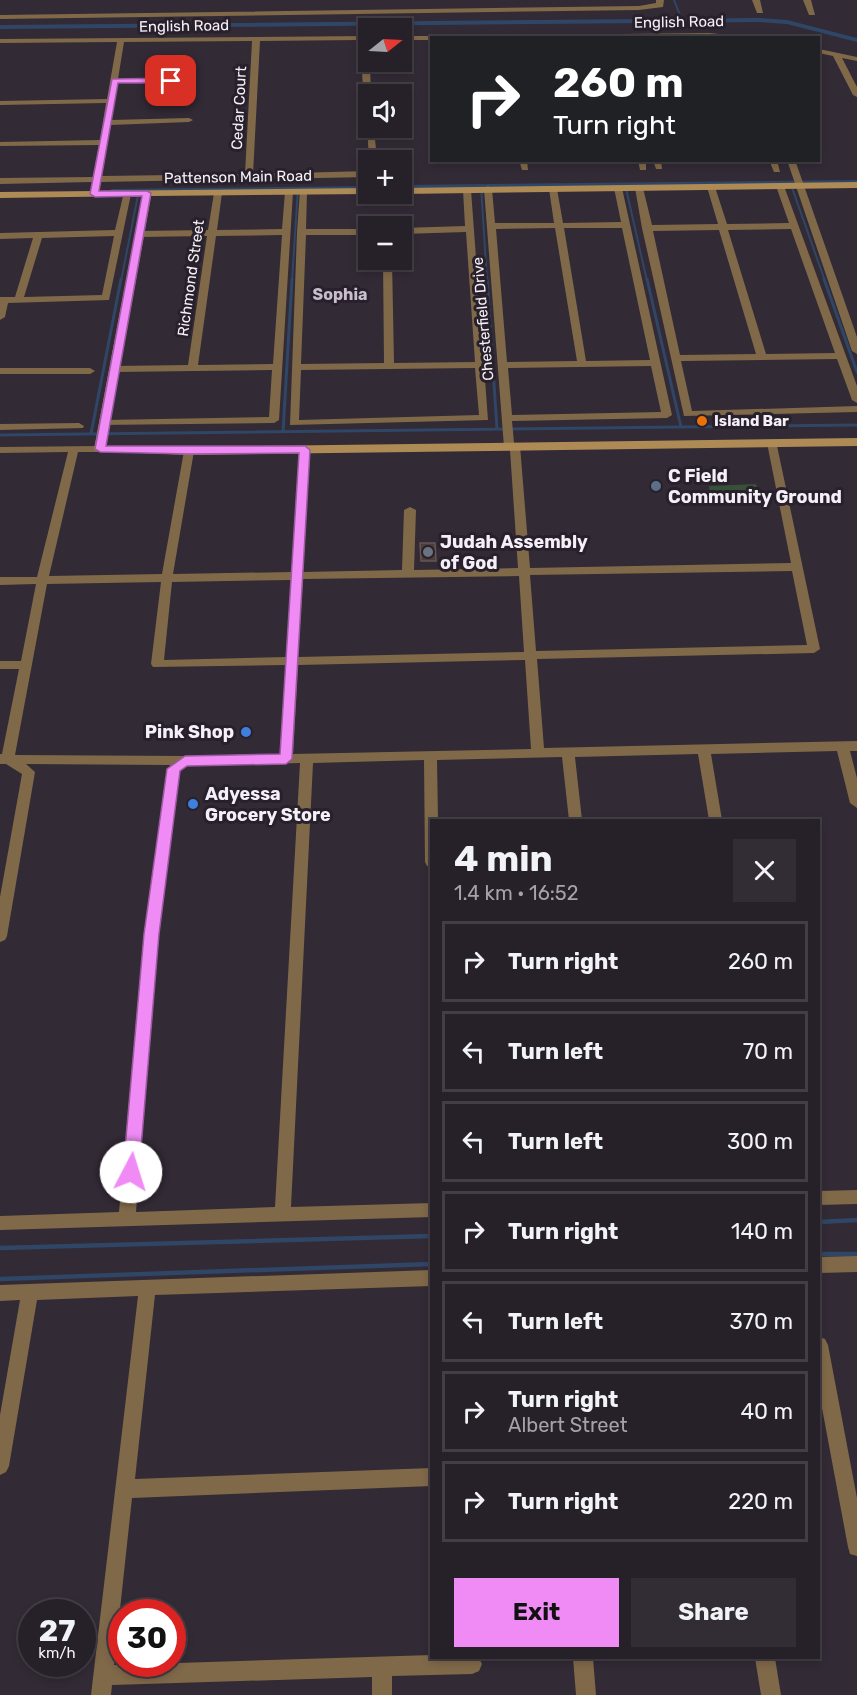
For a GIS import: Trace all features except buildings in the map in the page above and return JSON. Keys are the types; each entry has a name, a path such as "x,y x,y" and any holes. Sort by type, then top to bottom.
{"street":[{"path":"756,0 760,11"},
{"path":"807,0 813,13"},
{"path":"0,17 658,3"},
{"name":"English Road","path":"723,36 738,36"},
{"name":"English Road","path":"0,42 358,38"},
{"path":"412,38 430,38"},
{"name":"Cedar Court","path":"249,177 256,39"},
{"path":"96,189 121,40"},
{"path":"820,51 857,59"},
{"path":"836,54 857,95"},
{"path":"114,81 190,81"},
{"path":"0,103 111,101"},
{"path":"107,123 189,120"},
{"path":"0,144 103,142"},
{"path":"773,162 777,171"},
{"path":"792,162 857,351"},
{"path":"0,181 96,189 249,177 358,174"},
{"path":"412,191 857,185"},
{"path":"783,186 857,400"},
{"path":"711,187 762,357"},
{"path":"507,418 667,415 620,188"},
{"path":"637,188 688,414 857,409"},
{"name":"Pattenson Main Road","path":"0,195 96,189 127,194 358,191"},
{"name":"Chesterfield Drive","path":"297,367 294,423 484,418 478,365 467,189"},
{"name":"Chesterfield Drive","path":"488,189 538,753"},
{"path":"553,189 582,364"},
{"path":"104,424 274,420 289,192"},
{"path":"303,192 297,367 478,365"},
{"path":"100,449 147,193"},
{"name":"Richmond Street","path":"194,367 218,193"},
{"path":"0,317 2,300 106,298 127,194"},
{"path":"491,226 627,225"},
{"path":"646,228 795,226"},
{"path":"412,231 470,230"},
{"path":"302,232 358,231"},
{"path":"140,234 285,232"},
{"path":"0,236 119,233"},
{"path":"20,299 38,235"},
{"path":"387,270 389,365"},
{"path":"675,358 840,356"},
{"path":"502,364 656,363"},
{"path":"115,369 277,367"},
{"path":"0,371 90,371"},
{"path":"0,427 79,426"},
{"path":"0,450 305,450 857,442"},
{"path":"189,451 167,578 157,664 814,649 772,443"},
{"path":"4,759 27,665 42,580 74,449"},
{"path":"286,759 305,450"},
{"path":"408,573 410,510"},
{"path":"0,581 796,567"},
{"path":"0,665 27,665"},
{"path":"842,746 857,803"},
{"path":"4,759 185,761 857,746"},
{"path":"704,749 716,819"},
{"path":"568,752 576,819"},
{"path":"430,756 431,819"},
{"path":"283,1214 307,758"},
{"path":"0,936 29,772 4,759"},
{"path":"127,1219 152,934 174,769 185,761"},
{"path":"820,1198 857,1197"},
{"path":"0,1223 430,1210"},
{"path":"820,1265 857,1264"},
{"path":"0,1293 430,1278"},
{"path":"101,1695 147,1289"},
{"path":"0,1459 30,1292"},
{"path":"820,1350 857,1547"},
{"path":"123,1489 430,1477"},
{"path":"583,1659 586,1695"},
{"path":"765,1659 771,1695"},
{"path":"104,1675 382,1669 472,1664"},
{"path":"382,1669 382,1695"}],"green space":[{"path":"756,484 761,496 710,498 709,486"}],"waterway":[{"path":"674,0 682,20"},
{"path":"0,27 760,20 787,22 857,40"},
{"path":"790,182 825,281"},
{"path":"412,187 857,182"},
{"path":"625,184 647,281"},
{"path":"481,186 487,281"},
{"path":"292,281 298,188"},
{"path":"112,191 358,188"},
{"path":"121,281 139,190"},
{"path":"91,434 121,279"},
{"path":"283,432 292,279"},
{"path":"487,279 497,429"},
{"path":"647,279 681,427"},
{"path":"824,279 857,372"},
{"path":"283,432 857,425"},
{"path":"91,434 283,432"},
{"path":"0,435 91,434"},
{"path":"820,1222 857,1220"},
{"path":"0,1248 430,1236"},
{"path":"820,1254 857,1254"},
{"path":"0,1279 430,1264"}],"place":[{"name":"Island Bar","path":"702,421"},
{"name":"C Field Community Ground","path":"656,486"},
{"name":"Judah Assembly of God","path":"428,552"},
{"name":"Pink Shop","path":"246,732"},
{"name":"Adyessa Grocery Store","path":"193,804"}],"district":[{"name":"Sophia","path":"340,294"}],"route":[{"path":"131,1172 152,934 174,769 185,761 286,759 305,450 100,449 147,193 95,194 114,81 171,81"}]}
